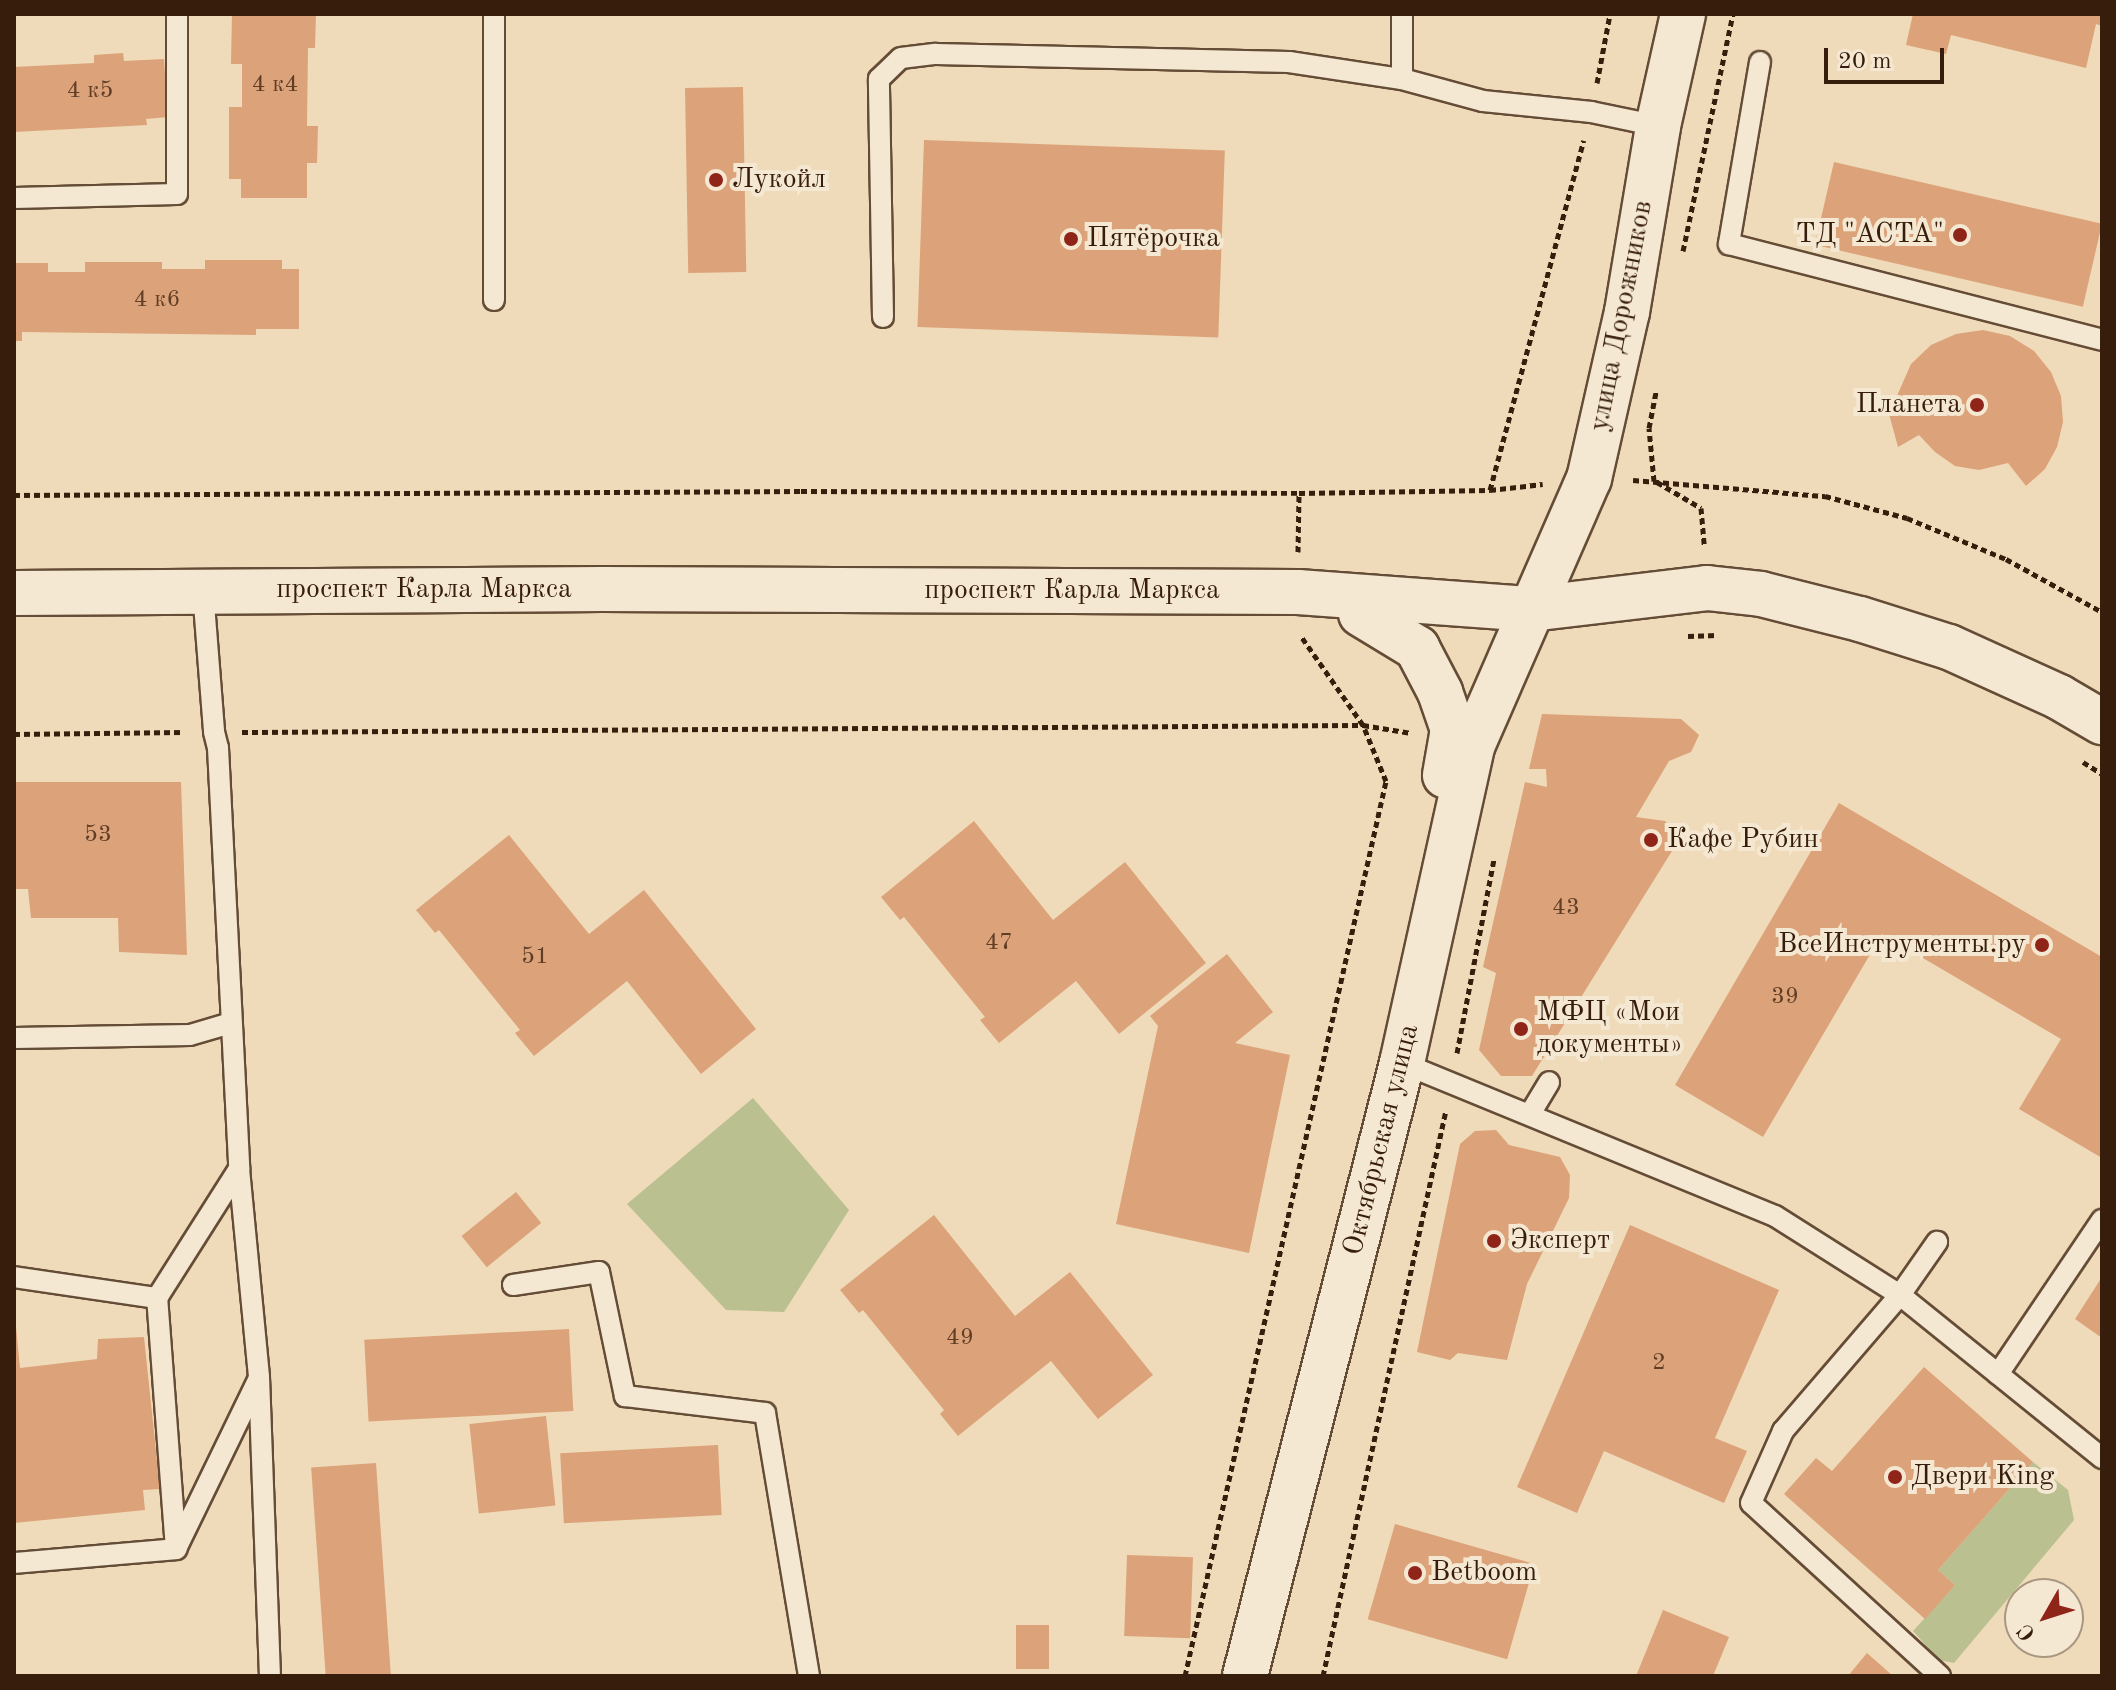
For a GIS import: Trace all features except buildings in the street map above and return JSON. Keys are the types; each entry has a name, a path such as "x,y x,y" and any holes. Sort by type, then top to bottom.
{"main road":[{"name":"улица Дорожников","path":"1527,618 1589,479 1627,312 1658,126 1683,14"},
{"name":"проспект Карла Маркса","path":"14,593 204,599 809,589 1298,592 1527,618 1707,588 1761,594 1860,619 1949,647 2059,697 2102,722"},
{"path":"14,608 204,599 1299,609 1361,614 1527,618 1685,606 1754,608 1838,629 1964,669 2087,746"},
{"path":"1219,1676 1452,740 1453,729 1440,692 1417,648 1361,614"},
{"name":"Октябрьская улица","path":"1245,1676 1402,1063 1473,744 1527,618"}],"lane":[{"path":"14,198 177,194 177,14"},
{"path":"494,14 494,300"},
{"path":"1402,14 1402,79"},
{"path":"883,317 879,79 901,58 936,54 1289,62 1402,79 1483,101 1591,112 1658,126"},
{"path":"1760,62 1729,244 2102,340"},
{"path":"204,599 214,732 218,748 239,1169 259,1377 270,1676"},
{"path":"14,1038 190,1035 231,1023"},
{"path":"1402,1063 1775,1216 1900,1295 2102,1458"},
{"path":"1530,1114 1549,1082"},
{"path":"176,1549 157,1298 239,1169"},
{"path":"1998,1374 2102,1220"},
{"path":"1937,1242 1900,1295 1783,1431 1751,1503 1940,1676"},
{"path":"513,1285 599,1272 625,1396 765,1413 809,1676"},
{"path":"14,1277 157,1298"},
{"path":"176,1549 259,1377"},
{"path":"14,1563 176,1549"}],"path":[{"path":"14,495 1490,490 1591,112 1610,14"},
{"path":"1681,263 1733,14"},
{"path":"1657,383 1649,428 1654,481 1825,496 1907,518 2006,559 2102,612"},
{"path":"1711,635 1723,634"},
{"path":"1185,1676 1386,781 1363,725"},
{"path":"14,734 1363,725 1452,740"},
{"path":"2087,746 2102,774"},
{"path":"1323,1676 1451,1083 1495,855"}],"green space":[{"path":"753,1098 849,1210 784,1312 726,1310 627,1204"},
{"path":"2033,1462 2068,1490 2074,1520 2025,1578 2004,1578 2004,1603 1954,1663 1939,1660 1913,1631 1955,1585 1938,1570"}],"place":[{"name":"Лукойл","path":"716,180"},
{"name":"ТД \"АСТА\"","path":"1960,235"},
{"name":"Пятёрочка","path":"1071,239"},
{"name":"Планета","path":"1977,405"},
{"name":"Кафе Рубин","path":"1651,840"},
{"name":"ВсеИнструменты.ру","path":"2042,945"},
{"name":"МФЦ «Мои документы»","path":"1521,1029"},
{"name":"Эксперт","path":"1494,1241"},
{"name":"Двери King","path":"1895,1477"},
{"name":"Betboom","path":"1415,1573"}]}
